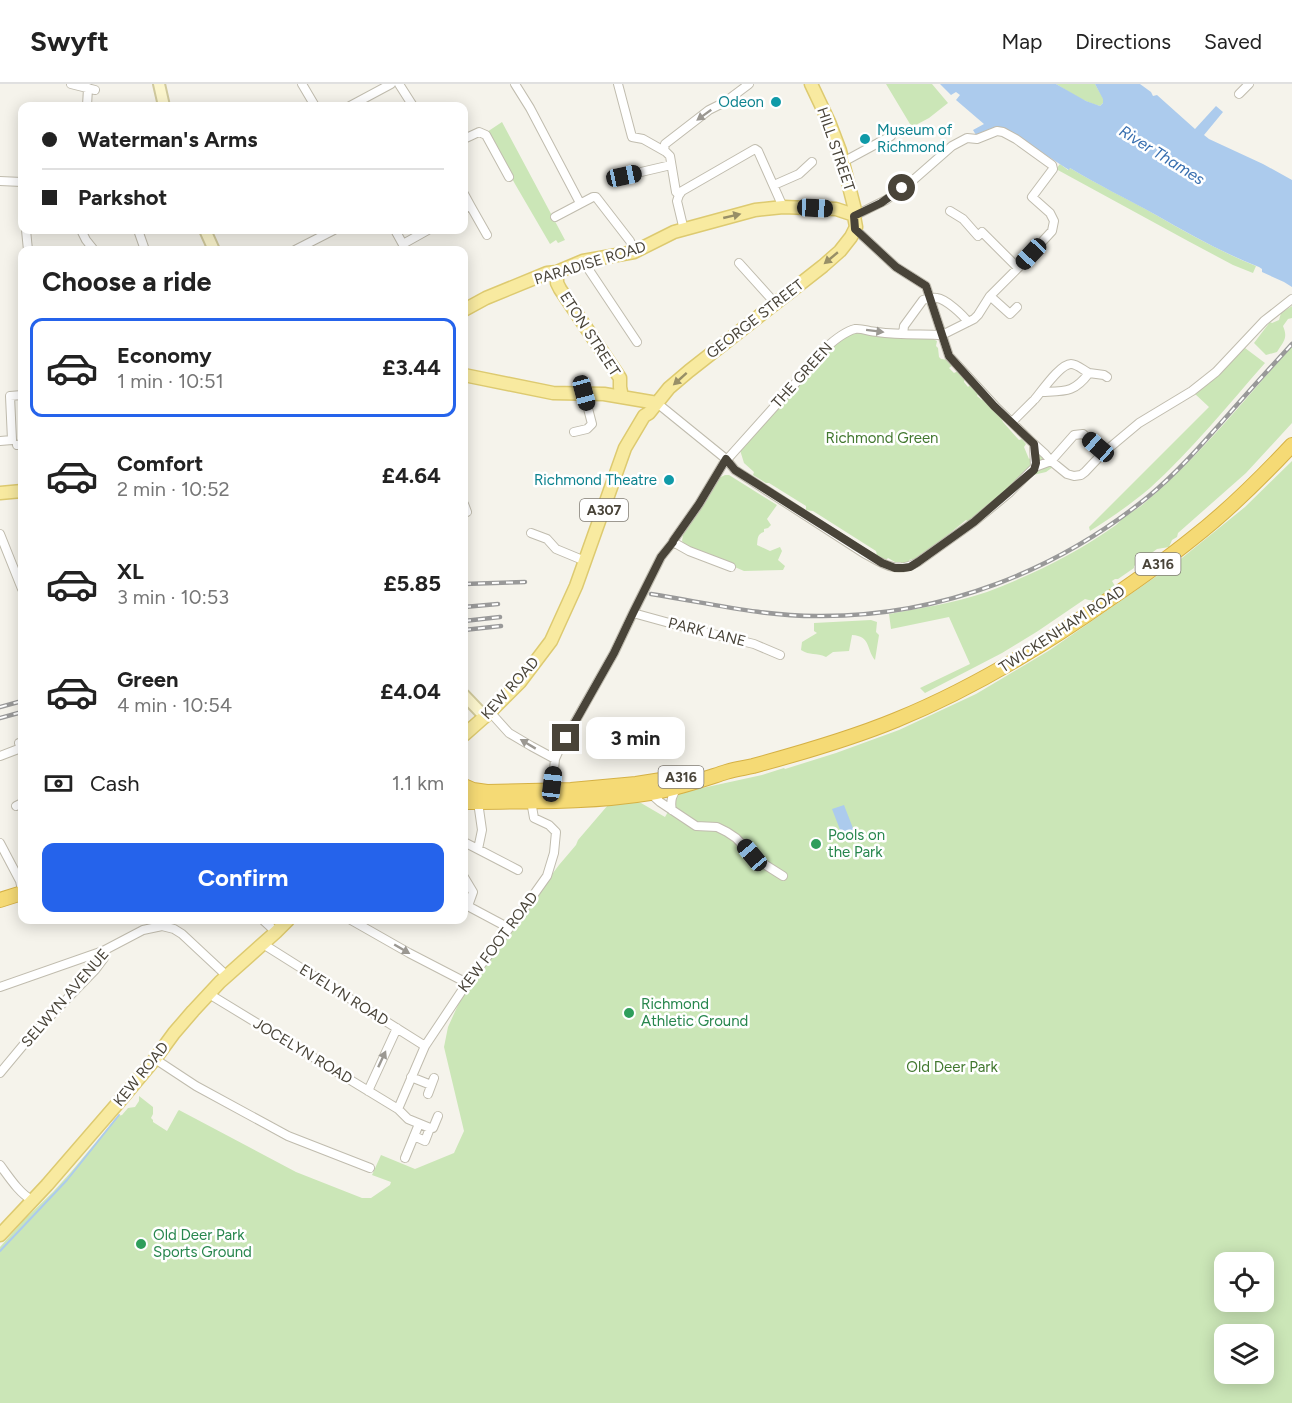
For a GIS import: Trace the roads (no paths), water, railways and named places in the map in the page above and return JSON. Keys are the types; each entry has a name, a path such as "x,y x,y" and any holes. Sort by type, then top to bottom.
{"highway":[{"name":"TWICKENHAM ROAD","path":"468,802 527,807 651,793 680,787 802,752 885,724 921,709 1010,664 1079,621 1194,537 1263,475 1292,445"},
{"name":"TWICKENHAM ROAD","path":"468,788 487,792 604,788 727,772"},
{"path":"0,900 18,893"}],"main road":[{"path":"159,84 163,102"},
{"name":"HILL STREET","path":"811,84 829,122 843,162 855,207 854,216"},
{"path":"836,209 848,202 850,192"},
{"name":"PARADISE ROAD","path":"468,308 547,273 557,272 583,261 634,252 682,229 755,210 783,207 836,209 854,216"},
{"path":"854,216 855,229"},
{"name":"GEORGE STREET","path":"644,417 649,414 669,388 689,371 840,251 849,241 855,229"},
{"name":"ETON STREET","path":"557,272 556,283 620,378 622,397"},
{"path":"468,376 553,393 604,394 657,403"},
{"path":"640,400 644,417"},
{"name":"A307","path":"585,561 626,448 644,417"},
{"path":"0,493 18,491"},
{"name":"KEW ROAD","path":"468,732 520,682 551,641 585,561"},
{"path":"468,698 488,714"},
{"name":"KEW ROAD","path":"0,1235 95,1130 209,994 284,924"}],"street":[{"path":"71,84 92,89 88,102"},
{"path":"302,84 313,102"},
{"path":"357,102 391,84"},
{"path":"399,84 410,102"},
{"path":"515,84 580,203"},
{"path":"618,84 632,137 643,139 664,150 670,156 676,192 679,195"},
{"path":"664,150 665,144 749,84"},
{"path":"1239,94 1249,84"},
{"path":"854,216 886,200 952,146 970,137 977,139 997,131 1003,132 1016,138 1052,165 1053,169 1032,197 1050,213 1054,221 1052,231 990,296 974,319 942,335"},
{"path":"468,137 479,132 486,135 508,177"},
{"path":"843,162 891,136"},
{"path":"682,229 677,201 682,191 755,149 758,151 783,207"},
{"path":"774,185 799,174 812,162"},
{"path":"624,176 671,165"},
{"path":"0,181 18,182"},
{"path":"555,217 580,203 597,197 630,241 634,252"},
{"path":"468,208 487,236"},
{"path":"950,211 963,219 978,236 982,232 1018,268"},
{"path":"855,229 896,267 926,286 949,356 994,406 1051,461 1067,474 1074,476 1081,475 1139,423 1192,391 1216,372 1264,321 1292,299"},
{"path":"303,246 326,234"},
{"path":"406,246 423,234"},
{"path":"583,261 637,342"},
{"path":"739,263 775,303"},
{"path":"990,296 1010,314 1017,307"},
{"path":"903,334 904,326 922,300 937,297 964,316 968,322"},
{"name":"THE GREEN","path":"555,759 614,653 661,557 699,504 726,459 800,378 804,370 834,340 856,328 876,332 942,335"},
{"path":"1012,422 1068,364 1075,365 1089,373 1107,376"},
{"path":"1042,392 1066,391 1083,380 1089,373"},
{"path":"574,432 587,429 591,424 584,393"},
{"path":"0,441 12,440 9,396 18,395"},
{"path":"657,403 726,459 735,470 862,552 888,566 903,568 918,562 974,522 1035,469 1051,461 1074,435 1083,434 1098,447"},
{"path":"1034,444 1035,469"},
{"path":"531,533 547,539 556,549 585,561"},
{"path":"0,534 18,579"},
{"path":"673,542 689,551 731,567"},
{"name":"PARK LANE","path":"633,613 754,644 780,655"},
{"path":"488,714 509,733 555,759 552,791"},
{"path":"0,756 18,749"},
{"path":"636,784 646,788 660,802 696,826 717,827 727,832 756,859 783,876"},
{"path":"672,810 672,796 680,787"},
{"path":"478,802 482,830 478,849"},
{"path":"527,807 534,818"},
{"path":"527,807 534,818"},
{"name":"KEW FOOT ROAD","path":"398,1109 425,1046 467,983 547,876 554,853 556,832 549,825 534,818"},
{"path":"0,843 18,877"},
{"path":"468,844 518,870"},
{"path":"468,884 473,892 468,901"},
{"path":"468,906 508,928"},
{"path":"267,924 276,932"},
{"path":"358,924 467,983"},
{"name":"SELWYN AVENUE","path":"0,1073 30,1037 95,970 104,958 103,951 143,930 153,927 174,929 227,976"},
{"name":"EVELYN ROAD","path":"264,944 425,1046"},
{"path":"0,987 103,951"},
{"name":"JOCELYN ROAD","path":"209,994 398,1109 408,1119 430,1128"},
{"path":"368,1091 397,1028"},
{"path":"155,1059 196,1086 288,1136 370,1168"},
{"path":"411,1077 433,1081 428,1094"},
{"path":"414,1136 425,1140 438,1116"},
{"path":"405,1158 419,1124"},
{"path":"0,1165 27,1198 32,1200"}],"water":[{"name":"River Thames","path":"940,84 1056,84 1100,106 1103,99 1095,84 1140,84 1153,96 1157,95 1195,129 1216,106 1223,112 1204,135 1292,180 1292,287 1262,272 1259,267 1206,243 1070,168 1069,170 1010,132 997,127 976,135 973,130 984,124 956,100 960,95 956,92 951,95"},
{"path":"844,805 856,836 844,840 832,809"}],"waterway":[{"path":"0,1251 67,1180 119,1115"}],"railway":[{"path":"651,594 758,612 822,616 867,614 911,608 954,598 996,584 1037,567 1076,546 1113,523 1149,496 1190,457 1292,344"},
{"path":"468,584 525,582"},
{"path":"468,607 498,604"},
{"path":"468,621 500,617"},
{"path":"468,630 501,626"},
{"path":"0,707 18,702"},
{"path":"0,718 18,713"}],"place":[{"name":"Odeon","path":"776,102"},
{"name":"Museum of Richmond","path":"865,139"},
{"name":"Richmond Theatre","path":"669,480"},
{"name":"Pools on the Park","path":"816,844"},
{"name":"Richmond Athletic Ground","path":"629,1013"},
{"name":"Old Deer Park Sports Ground","path":"141,1244"}],"park label":[{"name":"Richmond Green","path":"882,438"},
{"name":"Old Deer Park","path":"952,1067"}]}
